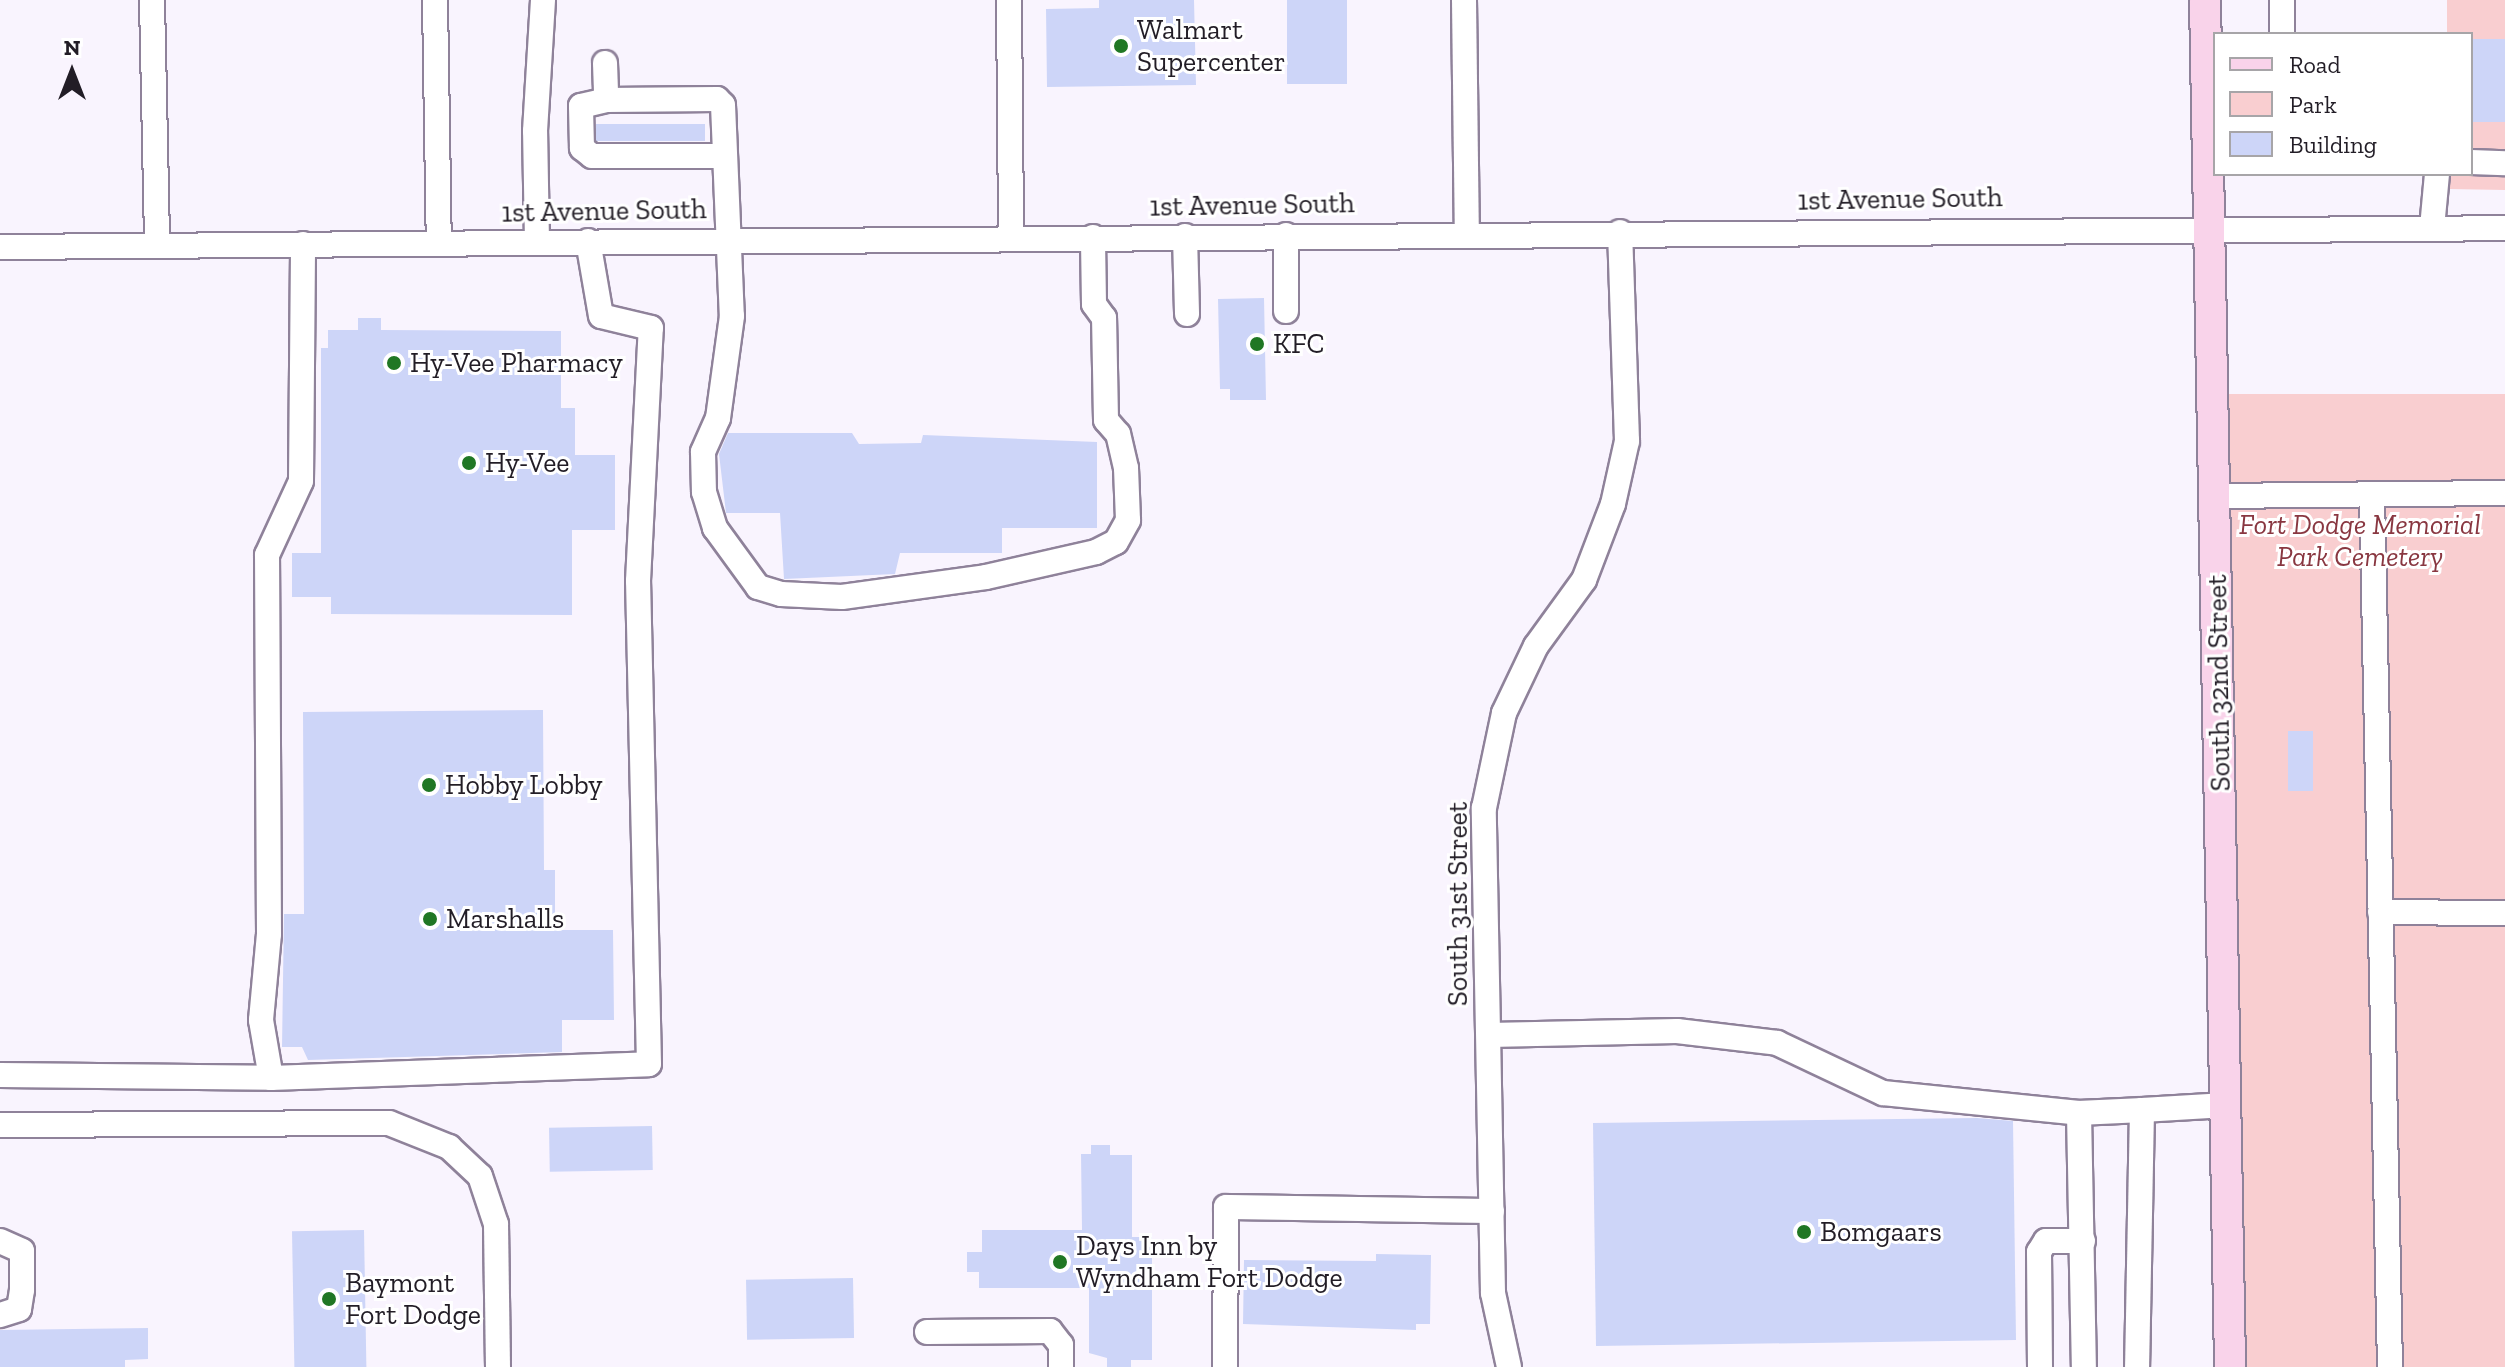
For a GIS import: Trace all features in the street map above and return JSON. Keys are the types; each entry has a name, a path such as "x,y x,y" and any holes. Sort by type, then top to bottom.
{"main road":[{"name":"South 32nd Street","path":"2205,0 2230,1367"}],"street":[{"path":"152,0 157,245"},
{"path":"435,0 439,243"},
{"path":"537,242 535,131 543,0"},
{"path":"1009,0 1011,237"},
{"path":"1464,0 1467,233"},
{"path":"2282,0 2282,32"},
{"path":"605,63 606,100"},
{"path":"724,156 592,156 582,148 578,126 581,106 606,100 717,99 724,156 725,240 732,316 718,418 703,452 704,492 715,528 758,587 842,597 986,577 1096,552 1116,542 1128,520 1126,468 1118,434 1106,420 1104,318 1094,304 1093,237"},
{"path":"535,131 578,126"},
{"path":"2473,162 2505,163"},
{"path":"2432,228 2437,176"},
{"name":"1st Avenue South","path":"0,247 2210,226 2505,228"},
{"name":"South 31st Street","path":"1509,1367 1493,1293 1484,808 1504,713 1536,646 1584,580 1613,504 1627,441 1620,232"},
{"path":"1286,235 1286,311"},
{"path":"1185,236 1187,314"},
{"path":"0,1075 271,1078 649,1064 638,581 651,328 601,316 588,241"},
{"path":"271,1078 261,1020 269,934 267,555 301,481 303,244"},
{"path":"2216,496 2505,493"},
{"path":"2372,494 2390,1367"},
{"path":"2380,912 2505,913"},
{"path":"1489,1035 1677,1031 1777,1043 1883,1093 2079,1113 2226,1105"},
{"path":"2137,1367 2142,1110"},
{"path":"2079,1113 2084,1367"},
{"path":"0,1125 389,1123 449,1147 480,1176 496,1224 498,1367"},
{"path":"1225,1367 1226,1207 1492,1211"},
{"path":"0,1241 22,1251 22,1290 19,1309 0,1315"},
{"path":"2040,1367 2039,1252 2046,1241 2083,1241"},
{"path":"927,1332 1050,1331 1061,1345 1061,1367"}],"green space":[{"path":"2447,0 2505,0 2505,190 2450,189 2450,176 2473,176 2473,32 2447,32"},
{"name":"Fort Dodge Memorial Park Cemetery","path":"2214,394 2505,394 2505,1367 2214,1367"}],"building":[{"name":"Walmart Supercenter","path":"1099,0 1194,0 1196,85 1047,87 1046,9 1099,8"},
{"path":"1287,0 1347,0 1347,84 1287,84"},
{"path":"2473,39 2505,39 2505,122 2473,122"},
{"path":"596,124 705,124 705,141 596,141"},
{"path":"1264,298 1266,400 1230,400 1230,389 1220,389 1218,299"},
{"path":"358,318 381,318 381,330 561,331 561,408 575,408 575,455 615,455 615,530 572,530 572,615 331,614 331,597 292,597 292,553 321,553 321,348 328,348 328,330 358,330"},
{"path":"728,433 852,433 859,444 921,443 923,435 1097,442 1097,528 1002,528 1002,553 900,553 895,574 784,579 780,513 726,513 719,454"},
{"path":"543,710 544,870 555,870 555,930 613,930 614,1020 562,1020 562,1052 308,1060 302,1047 282,1047 284,914 304,914 303,712"},
{"path":"2288,731 2313,731 2313,791 2288,791"},
{"name":"Bomgaars","path":"1977,1118 2013,1121 2016,1340 1596,1346 1593,1123"},
{"path":"652,1126 653,1170 550,1172 549,1128"},
{"name":"Days Inn by Wyndham Fort Dodge","path":"1091,1145 1110,1145 1110,1155 1132,1155 1132,1237 1152,1237 1152,1360 1131,1360 1131,1367 1107,1367 1107,1358 1089,1353 1089,1288 979,1288 979,1272 967,1272 967,1252 982,1252 982,1230 1082,1230 1081,1154 1091,1154"},
{"name":"Baymont Fort Dodge","path":"364,1230 366,1367 294,1367 292,1231"},
{"path":"1376,1254 1431,1255 1430,1324 1416,1324 1416,1330 1243,1324 1244,1260 1376,1261"},
{"path":"853,1278 854,1338 747,1340 746,1280"},
{"path":"148,1328 148,1359 125,1360 125,1367 0,1367 0,1330"}],"place":[{"name":"Walmart Supercenter","path":"1121,46"},
{"name":"KFC","path":"1257,344"},
{"name":"Hy-Vee Pharmacy","path":"394,363"},
{"name":"Hy-Vee","path":"469,463"},
{"name":"Hobby Lobby","path":"429,785"},
{"name":"Marshalls","path":"430,919"},
{"name":"Bomgaars","path":"1804,1232"},
{"name":"Days Inn by Wyndham Fort Dodge","path":"1060,1262"},
{"name":"Baymont Fort Dodge","path":"329,1299"}]}
